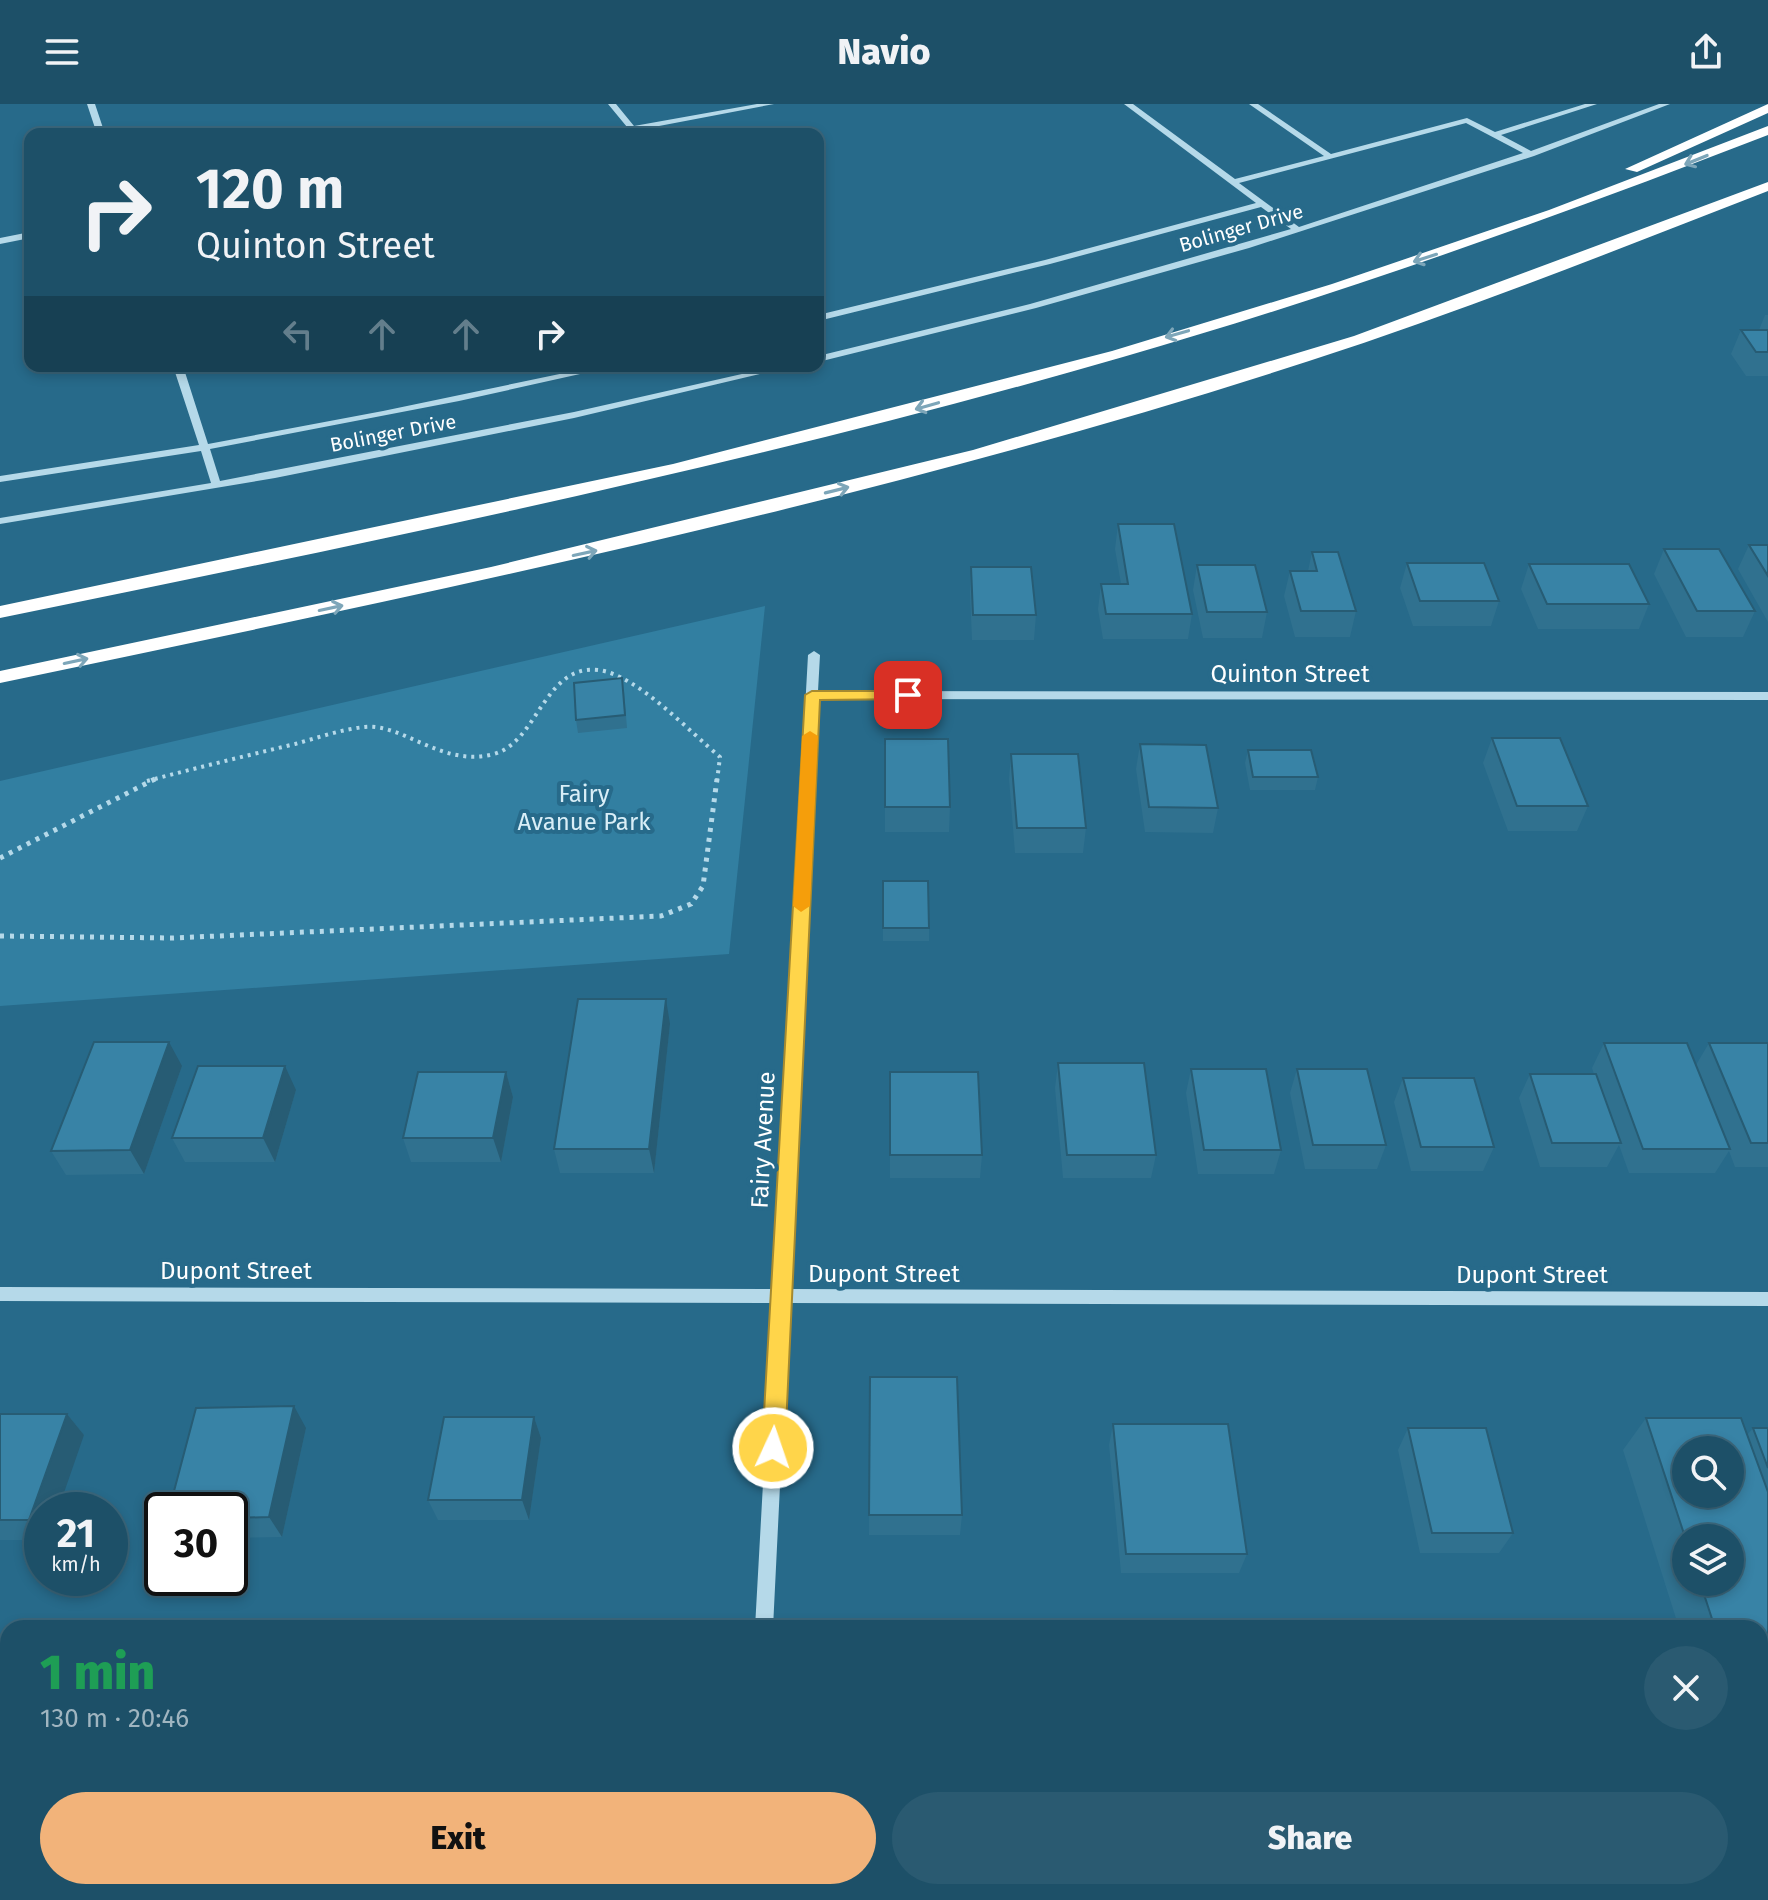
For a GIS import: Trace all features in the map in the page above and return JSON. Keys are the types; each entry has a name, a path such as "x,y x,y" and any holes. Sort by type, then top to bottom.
{"highway":[{"path":"1463,246 1768,108"},
{"path":"0,612 436,525 758,450 904,412 1304,298 1463,246 1663,174 1768,130"},
{"path":"0,677 595,550 1090,421 1299,359 1503,290 1768,186"}],"street":[{"path":"91,104 99,128"},
{"path":"612,104 632,128"},
{"path":"650,128 770,104"},
{"path":"1128,104 1298,230"},
{"path":"1253,104 1328,155"},
{"path":"1494,135 1593,104"},
{"path":"1637,104 1650,110"},
{"name":"Bolinger Drive","path":"824,357 1125,280 1298,230 1531,154 1666,104"},
{"path":"1561,116 1571,122"},
{"path":"1233,182 1467,120 1531,154"},
{"path":"1582,127 1593,132"},
{"path":"824,317 1047,262 1262,204"},
{"path":"0,241 24,236"},
{"path":"180,372 217,486"},
{"path":"0,479 205,448 581,372"},
{"name":"Bolinger Drive","path":"0,521 217,486 574,415 763,372"},
{"name":"Fairy Avenue","path":"764,1620 814,655"},
{"name":"Quinton Street","path":"812,695 1768,696"},
{"name":"Dupont Street","path":"0,1294 1768,1299"}],"path":[{"path":"0,858 145,781 368,726 390,731 456,757 500,753 529,723 556,684 575,671 596,668 624,677 720,757 703,886 691,904 661,916 173,938 0,936"}],"green space":[{"name":"Fairy Avanue Park","path":"765,606 729,954 0,1006 0,781"}],"building":[{"path":"1741,330 1768,330 1768,352 1756,352"},
{"path":"1118,524 1174,524 1192,614 1106,614 1101,584 1128,584"},
{"path":"1749,545 1768,545 1768,576"},
{"path":"1664,549 1719,549 1755,611 1697,611"},
{"path":"1312,552 1338,552 1356,611 1301,611 1290,571 1317,571"},
{"path":"1407,563 1484,563 1499,601 1420,601"},
{"path":"1529,564 1629,564 1649,604 1547,604"},
{"path":"1197,565 1255,565 1267,612 1207,612"},
{"path":"971,567 1031,567 1036,615 973,615"},
{"path":"622,678 625,715 576,720 574,683"},
{"path":"1492,738 1560,738 1588,806 1517,806"},
{"path":"885,739 948,739 950,807 885,807"},
{"path":"1140,744 1206,745 1218,808 1149,807"},
{"path":"1248,750 1311,750 1318,777 1253,777"},
{"path":"1011,754 1078,754 1086,828 1017,828"},
{"path":"883,881 928,881 929,928 883,928"},
{"path":"578,999 666,999 649,1149 554,1149"},
{"path":"94,1042 169,1042 130,1150 51,1151"},
{"path":"1604,1043 1687,1043 1730,1149 1643,1149"},
{"path":"1709,1043 1768,1043 1768,1143 1751,1143"},
{"path":"1058,1063 1144,1063 1156,1155 1067,1155"},
{"path":"198,1066 285,1066 263,1138 172,1138"},
{"path":"1191,1069 1266,1069 1281,1150 1204,1150"},
{"path":"1297,1069 1367,1069 1386,1145 1313,1145"},
{"path":"418,1072 506,1072 493,1138 403,1138"},
{"path":"890,1072 978,1072 982,1155 890,1155"},
{"path":"1530,1074 1596,1074 1621,1143 1552,1143"},
{"path":"1403,1078 1474,1078 1494,1147 1421,1147"},
{"path":"870,1377 957,1377 962,1515 869,1515"},
{"path":"294,1406 269,1517 248,1518 248,1492 174,1492 196,1408"},
{"path":"0,1414 67,1414 39,1492 24,1492 24,1520 0,1520"},
{"path":"444,1417 534,1417 522,1500 428,1500"},
{"path":"1646,1418 1741,1418 1768,1492 1768,1620 1712,1620 1705,1596 1744,1596 1744,1524 1681,1524 1676,1508 1744,1508 1744,1436 1672,1436 1672,1497"},
{"path":"1113,1424 1228,1424 1247,1554 1126,1554"},
{"path":"1408,1428 1486,1428 1513,1533 1432,1533"},
{"path":"1753,1428 1768,1428 1768,1468"}],"slow traffic":[{"path":"801,906 810,736"}],"route":[{"path":"773,1448 812,695 908,695"}]}
